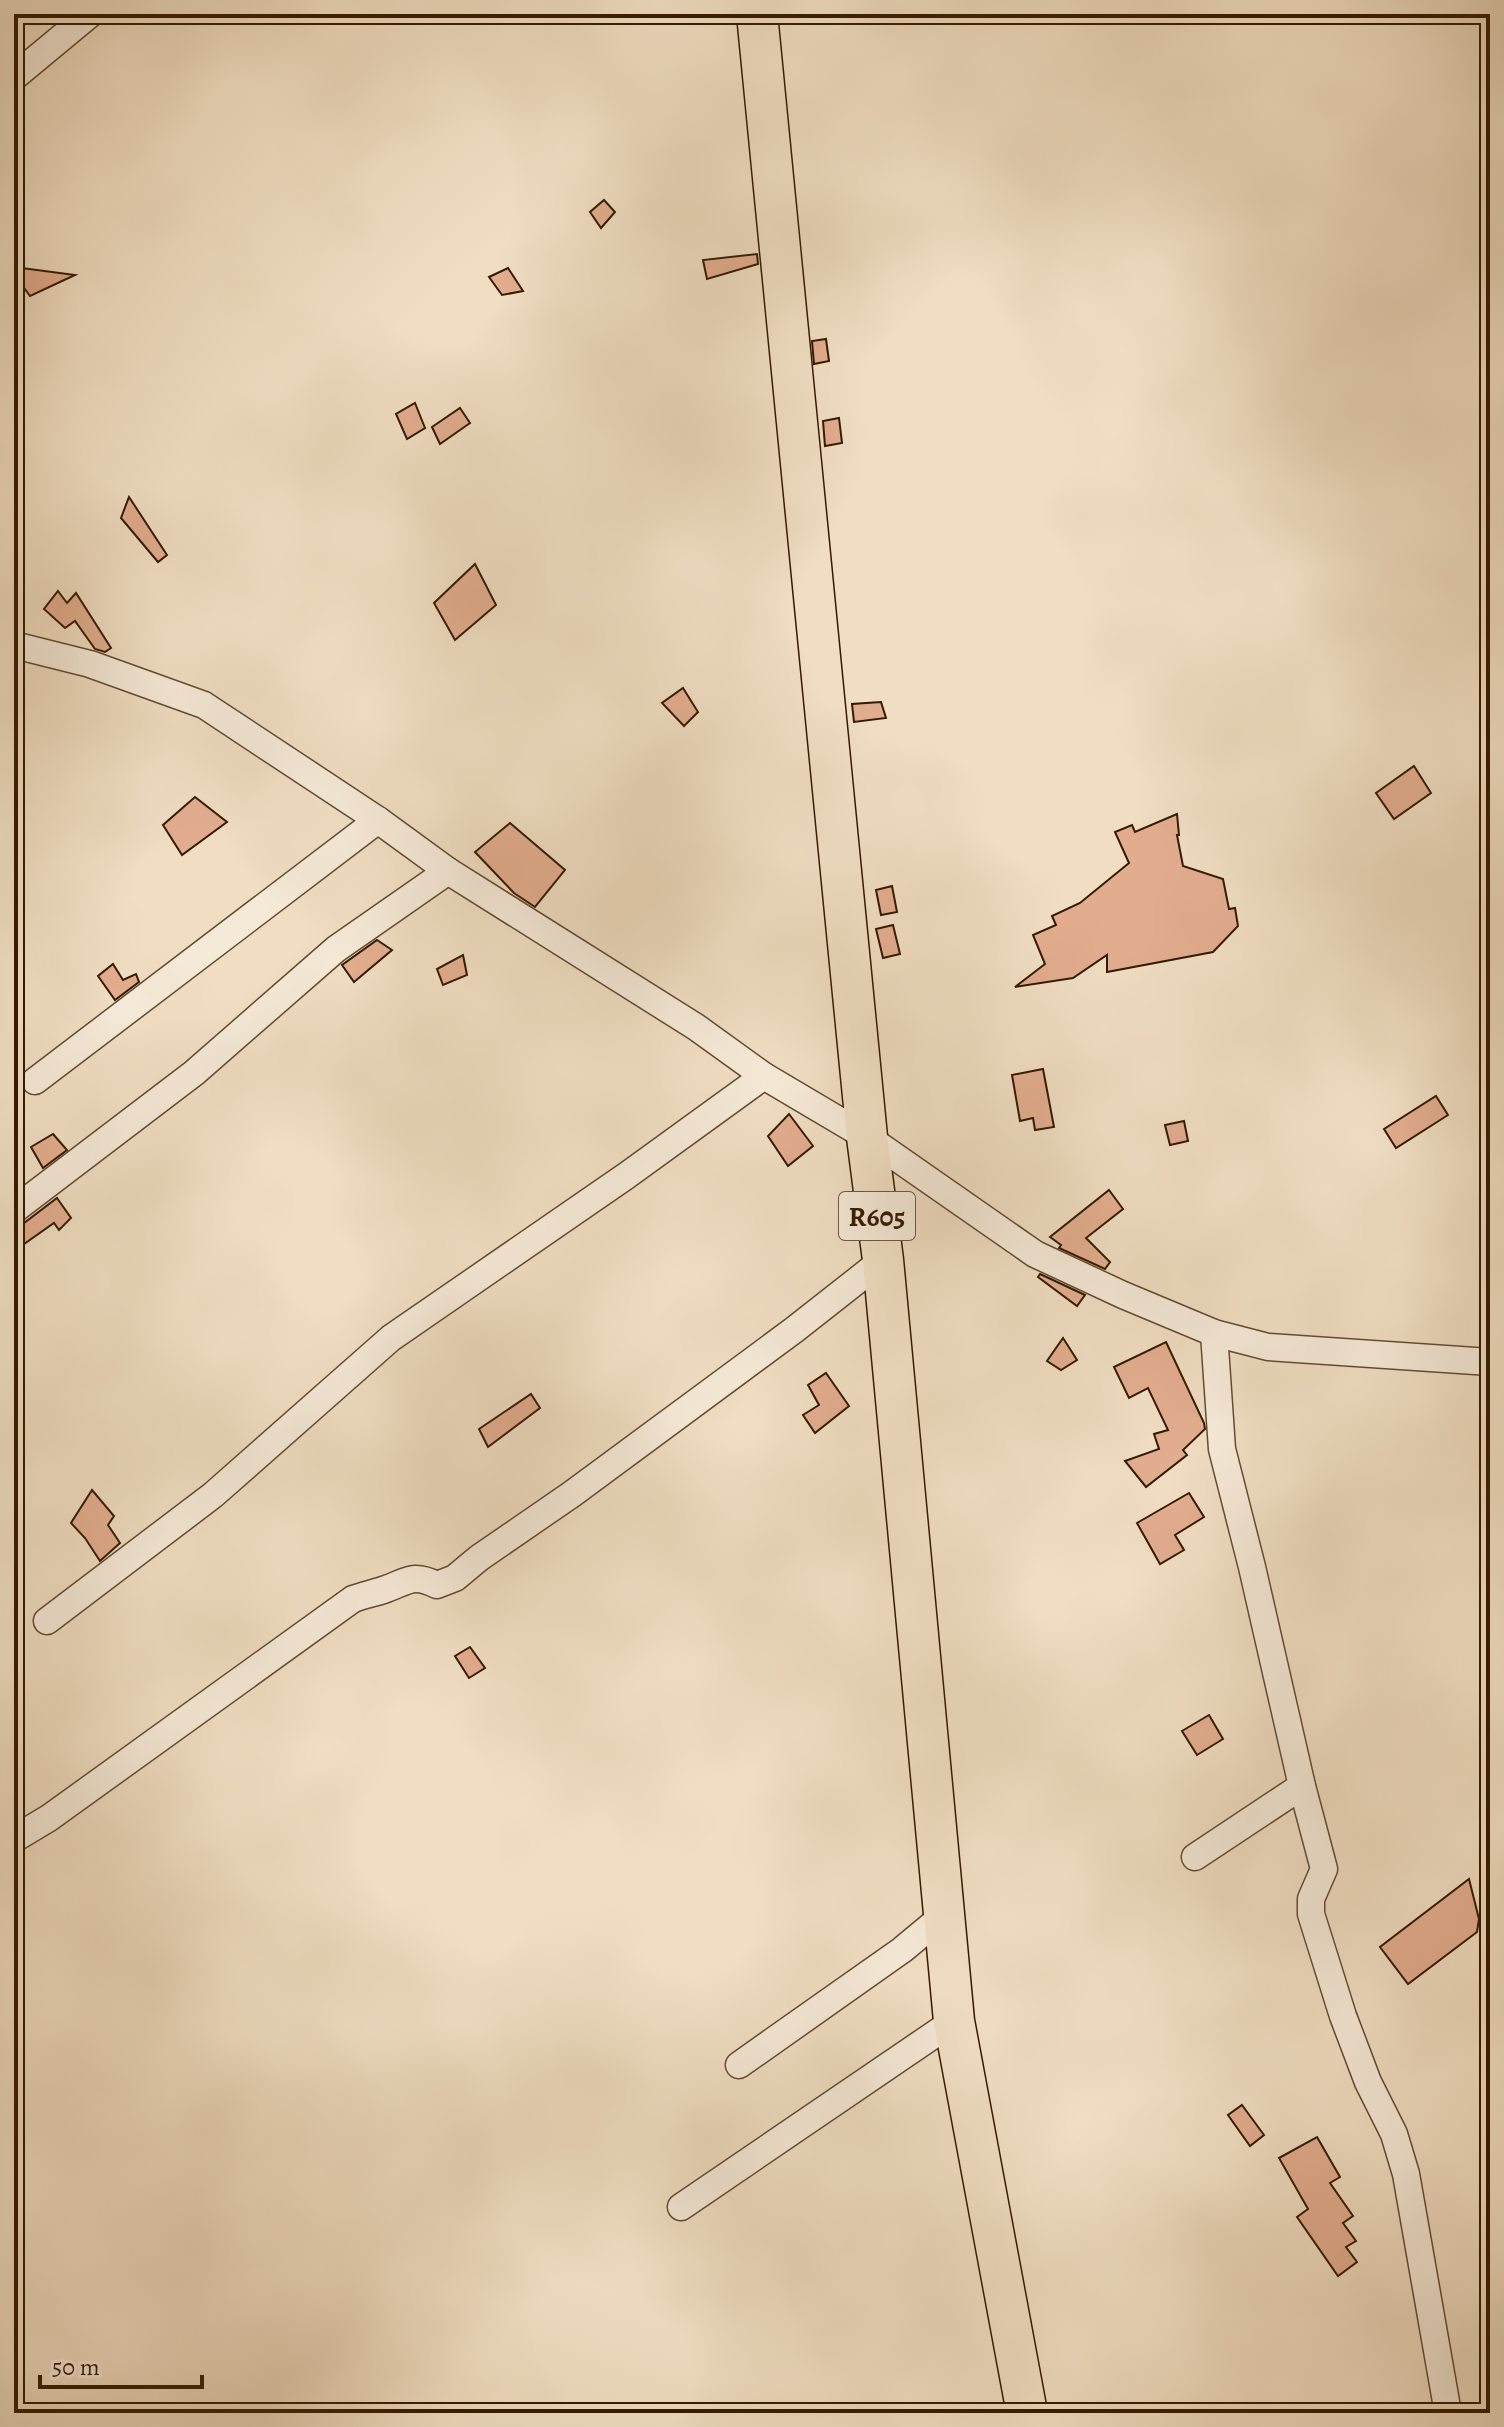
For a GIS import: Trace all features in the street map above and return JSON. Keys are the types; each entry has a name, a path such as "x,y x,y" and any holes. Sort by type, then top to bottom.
{"main road":[{"name":"R605","path":"757,14 867,1137 883,1260 954,2021 1027,2413"}],"street":[{"path":"14,77 90,14"},
{"path":"14,645 90,664 204,705 378,820 448,871 696,1027 764,1076 867,1137 1035,1254 1214,1333 1268,1347 1490,1362"},
{"path":"35,1081 378,820"},
{"path":"14,1210 194,1073 336,949 448,871"},
{"path":"47,1621 213,1495 391,1338 626,1176 764,1076"},
{"path":"14,1839 49,1818 353,1599 409,1578 424,1578 437,1585 455,1578 782,1339 883,1260"},
{"path":"1214,1333 1222,1449 1324,1869 1311,1899 1311,1914 1343,2016 1368,2082 1394,2134 1406,2174 1448,2413"},
{"path":"1195,1857 1302,1786"},
{"path":"739,2065 902,1950 943,1916"},
{"path":"681,2207 954,2021"}],"building":[{"path":"604,200 615,212 601,228 590,212"},
{"path":"757,254 758,264 707,279 703,260"},
{"path":"14,267 75,275 30,296 14,274"},
{"path":"508,268 523,291 502,295 489,277"},
{"path":"826,339 829,361 814,364 812,341"},
{"path":"415,403 425,428 407,439 396,414"},
{"path":"460,408 470,423 440,444 432,427"},
{"path":"839,418 842,443 825,446 823,421"},
{"path":"129,497 167,555 158,562 121,518"},
{"path":"475,564 496,605 455,640 434,603"},
{"path":"58,591 67,603 76,593 111,648 105,652 95,649 75,621 65,628 44,609"},
{"path":"683,688 698,712 684,726 662,703"},
{"path":"881,702 886,718 854,722 852,704"},
{"path":"1414,766 1431,793 1394,819 1376,793"},
{"path":"195,797 227,822 182,855 163,825"},
{"path":"1177,814 1177,835 1183,866 1223,879 1229,909 1235,908 1238,926 1213,952 1107,972 1107,955 1073,978 1015,987 1045,964 1033,935 1056,925 1052,916 1080,903 1129,863 1115,832 1132,825 1135,832"},
{"path":"510,823 565,870 535,907 514,893 475,852"},
{"path":"892,886 897,912 881,915 876,890"},
{"path":"893,925 900,954 883,958 876,929"},
{"path":"377,940 392,950 354,982 342,965"},
{"path":"463,955 467,975 443,985 437,969"},
{"path":"113,964 123,980 136,974 139,982 115,1000 98,976"},
{"path":"1043,1069 1054,1127 1035,1130 1033,1118 1020,1121 1012,1075"},
{"path":"1436,1096 1448,1115 1396,1148 1384,1129"},
{"path":"789,1114 813,1146 788,1166 768,1136"},
{"path":"1184,1121 1188,1141 1170,1145 1165,1125"},
{"path":"53,1134 67,1150 43,1168 31,1147"},
{"path":"1109,1190 1123,1209 1086,1238 1110,1262 1105,1269 1059,1248 1061,1245 1050,1237"},
{"path":"57,1198 71,1218 59,1230 54,1223 24,1244 14,1226 24,1223"},
{"path":"1040,1274 1085,1295 1077,1306 1038,1277"},
{"path":"1063,1338 1077,1360 1061,1370 1047,1361"},
{"path":"1166,1342 1205,1429 1183,1450 1187,1455 1146,1487 1125,1461 1159,1449 1154,1434 1168,1430 1148,1388 1129,1398 1114,1367"},
{"path":"826,1373 849,1406 815,1433 803,1415 819,1405 808,1385"},
{"path":"531,1394 540,1408 488,1447 479,1429"},
{"path":"92,1490 114,1516 108,1525 120,1543 100,1561 71,1523"},
{"path":"1189,1493 1204,1517 1175,1535 1184,1550 1160,1564 1137,1523"},
{"path":"470,1647 485,1668 469,1678 455,1656"},
{"path":"1209,1715 1223,1739 1197,1755 1182,1731"},
{"path":"1469,1879 1479,1919 1477,1932 1408,1984 1380,1947"},
{"path":"1242,2105 1264,2135 1250,2146 1228,2115"},
{"path":"1317,2137 1340,2177 1330,2183 1353,2216 1343,2223 1356,2241 1346,2247 1357,2262 1338,2276 1297,2217 1308,2209 1279,2158"}]}
